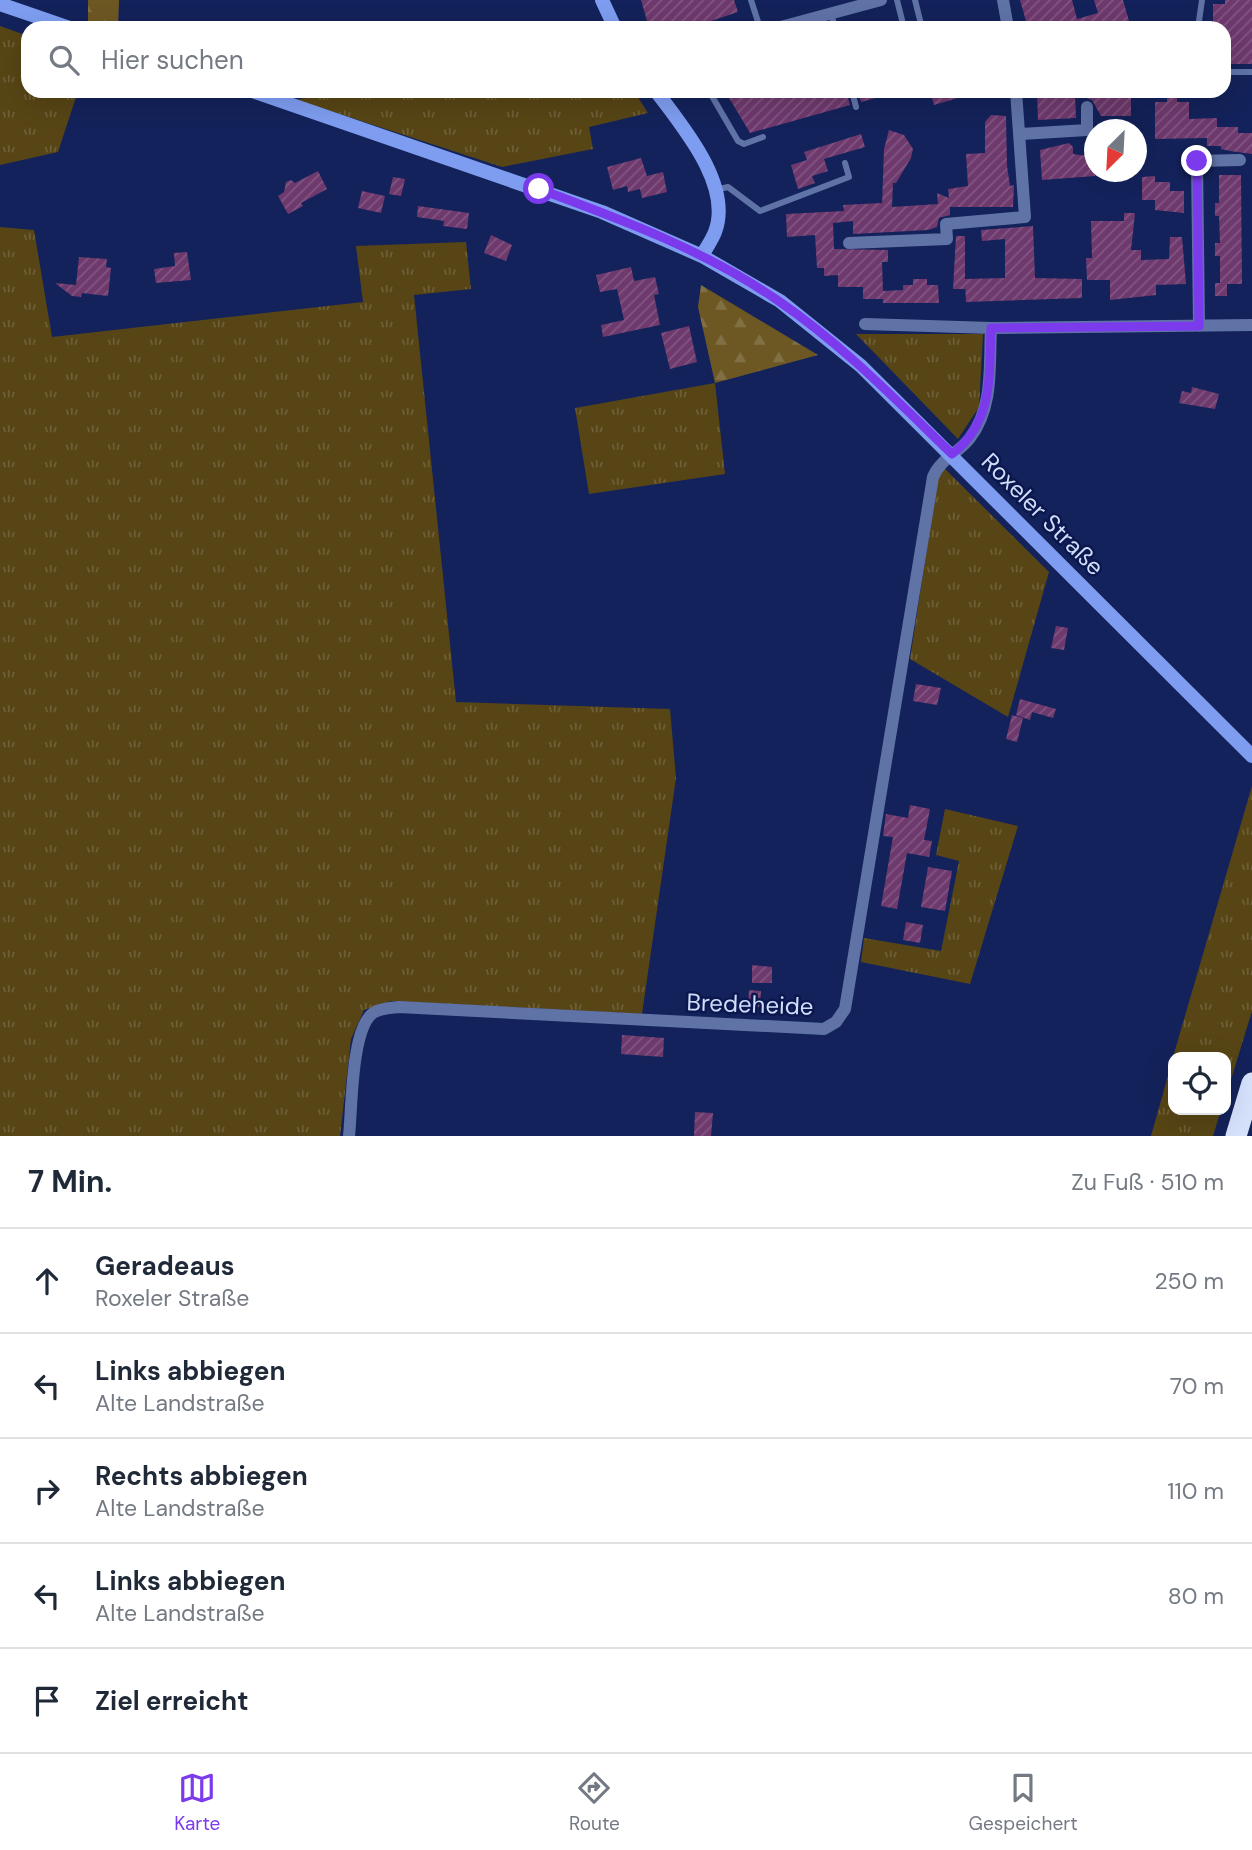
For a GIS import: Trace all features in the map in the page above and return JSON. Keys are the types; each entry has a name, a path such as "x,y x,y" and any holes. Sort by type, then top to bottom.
{"highway":[{"path":"1236,1136 1252,1083"}],"main road":[{"path":"603,0 612,21"},
{"path":"0,4 50,21"},
{"name":"Roxeler Straße","path":"272,98 577,203 702,256 770,295 821,332 861,366 1252,756"},
{"path":"661,98 697,148 715,190 717,224 702,256"}],"street":[{"path":"802,21 881,0"},
{"path":"1003,0 1007,21"},
{"path":"849,243 947,239 946,224 1025,217 1017,98"},
{"path":"1021,134 1087,130 1087,107"},
{"path":"1199,326 1197,161 1240,160"},
{"path":"865,324 991,328 1252,325"},
{"name":"Bredeheide","path":"349,1136 359,1041 372,1014 382,1010 399,1007 824,1029 836,1022 845,1009 933,477 937,467 970,439 984,414 989,394 991,328"}],"lane":[{"path":"751,0 758,21"},
{"path":"897,0 902,21"},
{"path":"915,0 920,21"},
{"path":"1199,21 1202,0"},
{"path":"831,13 833,21"},
{"path":"1231,72 1252,72"},
{"path":"713,98 738,141 744,144 763,137"},
{"path":"854,98 856,107"},
{"path":"715,190 728,187 760,211 849,177 845,163"}],"green space":[{"path":"88,0 119,0 118,21 88,21"},
{"path":"0,26 21,34 21,98 76,98 58,152 0,165"},
{"path":"638,98 648,113 589,127 593,149 502,167 297,100"},
{"path":"0,227 34,230 52,337 363,302 356,246 466,242 471,289 414,295 456,702 670,709 676,778 642,1014 391,1001 364,1010 351,1039 340,1136 0,1136"},
{"path":"701,285 818,355 715,383 698,307"},
{"path":"856,334 983,334 979,407 958,439"},
{"path":"715,383 725,474 589,494 575,408"},
{"path":"940,464 1049,572 1008,717 910,659"},
{"path":"1252,786 1252,1011 1231,1080 1231,1052 1174,1052"},
{"path":"945,809 1018,826 970,984 861,962 864,938 941,951 959,861 936,855"},
{"path":"1168,1076 1168,1115 1219,1115 1213,1136 1151,1136"}],"building":[{"path":"641,0 734,0 738,12 711,21 647,21"},
{"path":"1020,0 1072,0 1077,19 1098,13 1094,0 1123,0 1129,21 1026,21"},
{"path":"1225,0 1252,0 1252,64 1231,64 1231,21 1213,21 1213,4 1225,4"},
{"path":"729,98 848,98 850,105 750,133"},
{"path":"860,98 876,98 861,102"},
{"path":"932,98 958,98 934,105"},
{"path":"1037,98 1075,98 1076,118 1038,120"},
{"path":"1086,98 1131,98 1131,116 1101,116 1092,100"},
{"path":"1167,98 1177,98 1177,102 1189,102 1189,119 1217,118 1217,127 1238,127 1238,133 1252,133 1252,154 1221,149 1221,146 1207,146 1207,138 1155,139 1155,102 1167,102"},
{"path":"991,115 1006,116 1007,166 1010,186 1014,185 1013,207 950,207 950,215 939,218 937,227 928,230 853,234 853,221 833,223 834,249 888,250 888,262 882,262 883,291 903,290 903,285 913,285 913,279 927,279 927,285 938,285 939,303 883,303 883,299 863,299 863,287 838,287 838,275 824,276 824,268 817,268 815,235 787,237 786,214 844,211 843,205 882,203 882,206 884,149 889,130 904,135 913,149 911,158 896,183 893,183 892,207 938,204 937,193 949,198 948,189 968,186 966,154 985,153 985,122"},
{"path":"861,134 865,147 824,159 828,171 812,176 815,183 798,189 791,165 807,160 804,152"},
{"path":"1069,143 1073,147 1073,154 1084,156 1084,177 1042,180 1040,150"},
{"path":"641,158 647,176 663,172 667,192 642,198 640,189 628,192 627,186 613,190 607,167"},
{"path":"318,171 327,189 301,203 303,206 288,214 278,196 284,192 286,182 291,180 295,183"},
{"path":"1219,175 1241,175 1242,284 1227,284 1227,296 1215,296 1215,283 1220,283 1220,256 1215,256 1215,243 1220,243 1219,216 1215,216 1215,203 1219,203"},
{"path":"1155,176 1155,182 1170,182 1170,191 1184,191 1184,213 1155,210 1155,200 1142,200 1142,182 1147,182 1147,177"},
{"path":"393,177 405,179 401,196 389,194"},
{"path":"362,191 385,196 381,213 358,208"},
{"path":"418,206 469,213 467,229 443,226 444,221 417,217"},
{"path":"1124,213 1135,213 1131,250 1141,250 1141,260 1169,259 1170,237 1182,237 1186,284 1156,285 1156,295 1110,300 1110,280 1087,280 1086,258 1092,258 1091,221 1124,221"},
{"path":"1033,226 1035,278 1082,279 1082,298 966,302 965,283 965,289 953,289 956,236 965,236 965,279 1005,278 1005,239 982,241 981,230"},
{"path":"491,235 512,245 506,261 484,253"},
{"path":"187,252 191,280 156,283 154,269 175,266 174,253"},
{"path":"79,257 107,259 106,267 111,268 108,296 82,293 81,297 72,296 55,283 76,285"},
{"path":"631,267 634,281 655,277 659,294 654,295 660,325 603,337 601,325 624,320 617,289 600,292 596,275"},
{"path":"689,326 697,362 670,369 661,333"},
{"path":"1192,387 1219,394 1215,409 1179,403 1182,391 1191,393"},
{"path":"1056,626 1068,628 1064,650 1051,648"},
{"path":"916,684 941,688 937,705 913,701"},
{"path":"1020,699 1056,709 1053,718 1032,712 1030,720 1016,715"},
{"path":"1012,715 1023,718 1017,742 1006,739"},
{"path":"910,805 930,809 924,840 932,841 929,857 907,853 897,909 881,906 893,837 883,836 886,814 908,818"},
{"path":"928,867 952,871 945,911 921,907"},
{"path":"906,922 923,925 920,943 903,940"},
{"path":"752,965 772,967 772,983 752,983"},
{"path":"749,990 761,991 760,1007 748,1007"},
{"path":"622,1035 664,1038 663,1057 621,1054"},
{"path":"695,1112 713,1113 711,1136 694,1136"}],"route":[{"path":"539,189 665,238 702,256 779,302 821,332 861,366 952,454 970,439 984,414 989,394 991,328 1199,326 1197,161"}]}
